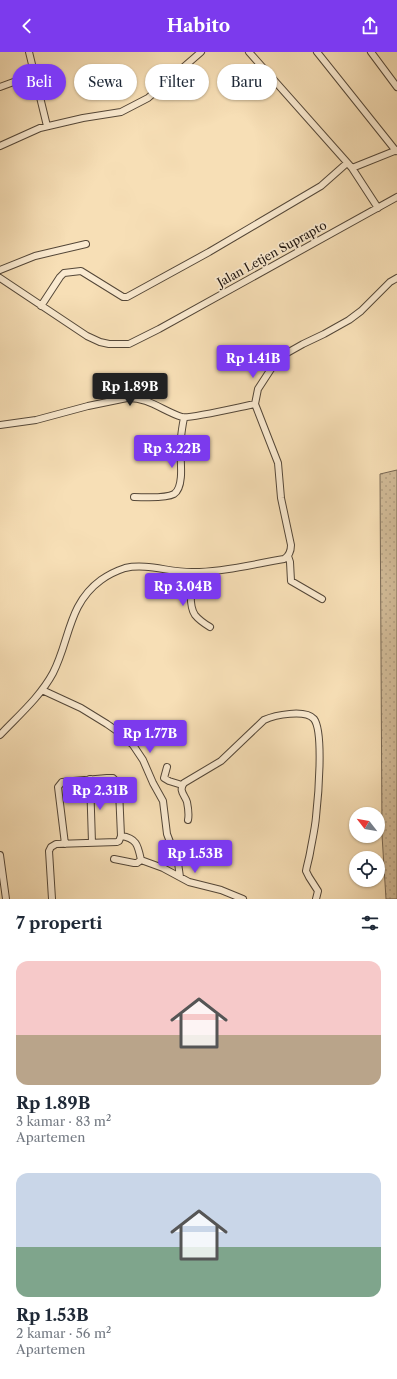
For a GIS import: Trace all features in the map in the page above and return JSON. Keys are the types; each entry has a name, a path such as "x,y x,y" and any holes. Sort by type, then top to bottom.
{"street":[{"path":"29,52 32,64"},
{"path":"0,146 47,126 121,112 148,98 201,52"},
{"path":"249,52 350,166 378,208"},
{"path":"41,306 64,273 81,271 123,297 127,297 210,252 321,186 350,166 397,150 317,52"},
{"path":"371,52 397,87"},
{"path":"0,87 12,83"},
{"path":"41,100 47,126"},
{"name":"Jalan Letjen Suprapto","path":"0,278 87,336 109,344 130,344 397,198"},
{"path":"0,270 36,256 86,244"},
{"path":"0,734 42,690 53,672 59,658 77,606 86,593 107,575 126,568 138,567 193,572 231,569 284,559 288,556 291,545 281,498 278,463 255,404 258,389 271,369 279,360 303,344 349,320 361,311 390,282 397,278"},
{"path":"0,425 36,420 88,406 127,398 145,400 184,418 255,404"},
{"path":"134,497 167,496 177,491 181,473 180,448 184,418"},
{"path":"288,556 291,567 291,581 322,599"},
{"path":"193,572 190,593 193,611 197,617 210,627"},
{"path":"42,690 80,708 107,724 133,745 143,760 155,788 163,801 167,834 178,863 180,877"},
{"path":"167,766 164,778 182,785 221,761 264,720 290,714 304,714 311,716 318,727 319,774 316,815 306,871 317,888 318,893 316,899"},
{"path":"52,899 49,851 56,844 65,844 117,842 119,841 121,836 116,780 113,778 107,778 62,782 58,787 65,844"},
{"path":"90,779 92,843"},
{"path":"182,785 182,794 187,802 188,820"},
{"path":"121,836 133,840 137,844 141,860"},
{"path":"0,857 6,899"},
{"path":"114,859 134,863 141,860 163,868 195,884 232,893 243,899"}],"shaded area":[{"path":"397,470 397,899 386,899 385,851 383,851 382,843 385,843 385,807 382,807 380,474"}]}
